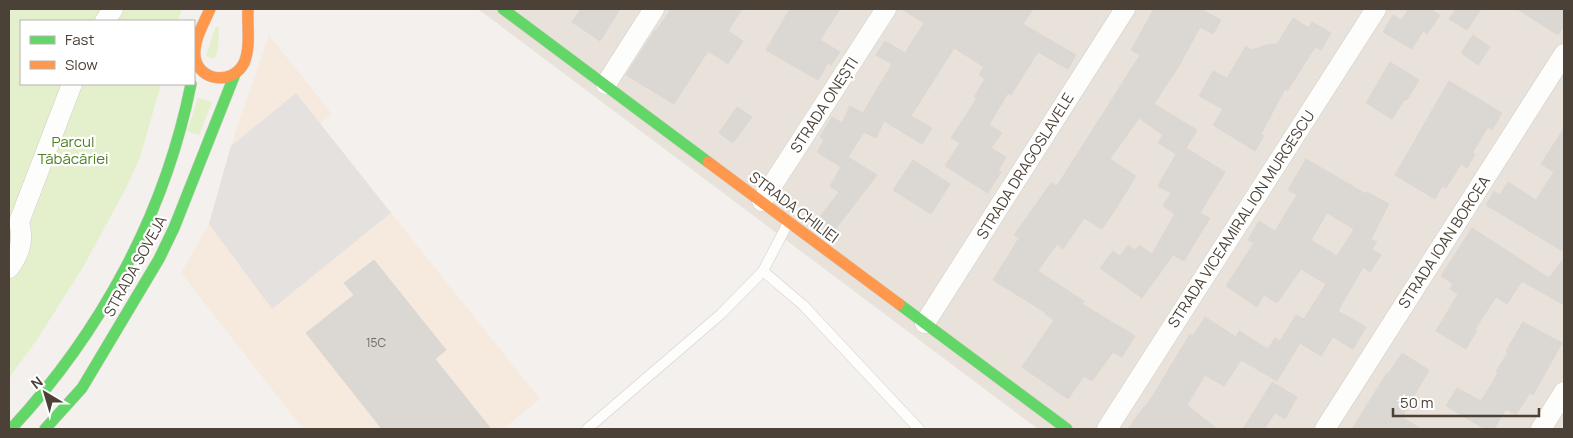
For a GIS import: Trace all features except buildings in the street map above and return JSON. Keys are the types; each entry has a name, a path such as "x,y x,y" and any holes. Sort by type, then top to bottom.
{"main road":[{"path":"210,9 196,47 195,62 205,73 214,78 228,78 235,74"},
{"name":"STRADA SOVEJA","path":"45,429 82,388 159,259 174,228 235,74 240,69 246,55 248,9"},
{"name":"STRADA CHILIEI","path":"503,9 1067,429"},
{"name":"STRADA SOVEJA","path":"11,429 39,400 71,357 102,310 128,265 168,171 180,133 191,85"}],"street":[{"path":"106,20 112,9"},
{"path":"606,84 654,9"},
{"name":"STRADA ONEȘTI","path":"762,201 886,9"},
{"name":"STRADA DRAGOSLAVELE","path":"925,323 1125,9"},
{"name":"STRADA VICEAMIRAL ION MURGESCU","path":"1107,429 1376,9"},
{"name":"STRADA IOAN BORCEA","path":"1325,429 1564,54"},
{"path":"9,268 17,257 22,244 22,231 14,215 72,85"},
{"path":"1541,429 1564,392"}],"lane":[{"path":"587,429 721,314 763,272 789,222"},
{"path":"763,272 803,305 919,429"}],"shaded area":[{"path":"478,9 1564,9 1564,429 1038,429"},
{"path":"269,35 332,114 320,124 540,399 503,429 303,429 181,273 209,224 231,145"},
{"path":"296,93 391,213 272,309 209,224 231,146"}],"green space":[{"name":"Parcul Tăbăcăriei","path":"9,9 182,9 178,20 20,20 20,85 161,85 140,157 125,190 83,267 38,338 9,378"},
{"path":"216,26 219,28 218,45 217,53 213,59 206,56"},
{"path":"198,98 212,102 199,135 187,131"}],"traffic: fast":[{"path":"503,9 708,162"},
{"path":"45,429 82,388 159,259 174,228 235,74"},
{"path":"11,429 44,392 73,352 101,311 125,269 165,179 191,85"},
{"path":"899,304 1067,429"}],"traffic: slow":[{"path":"210,9 197,38 195,57 203,72 217,78 232,75 244,63 248,43 248,9"},
{"path":"708,162 899,304"}]}
